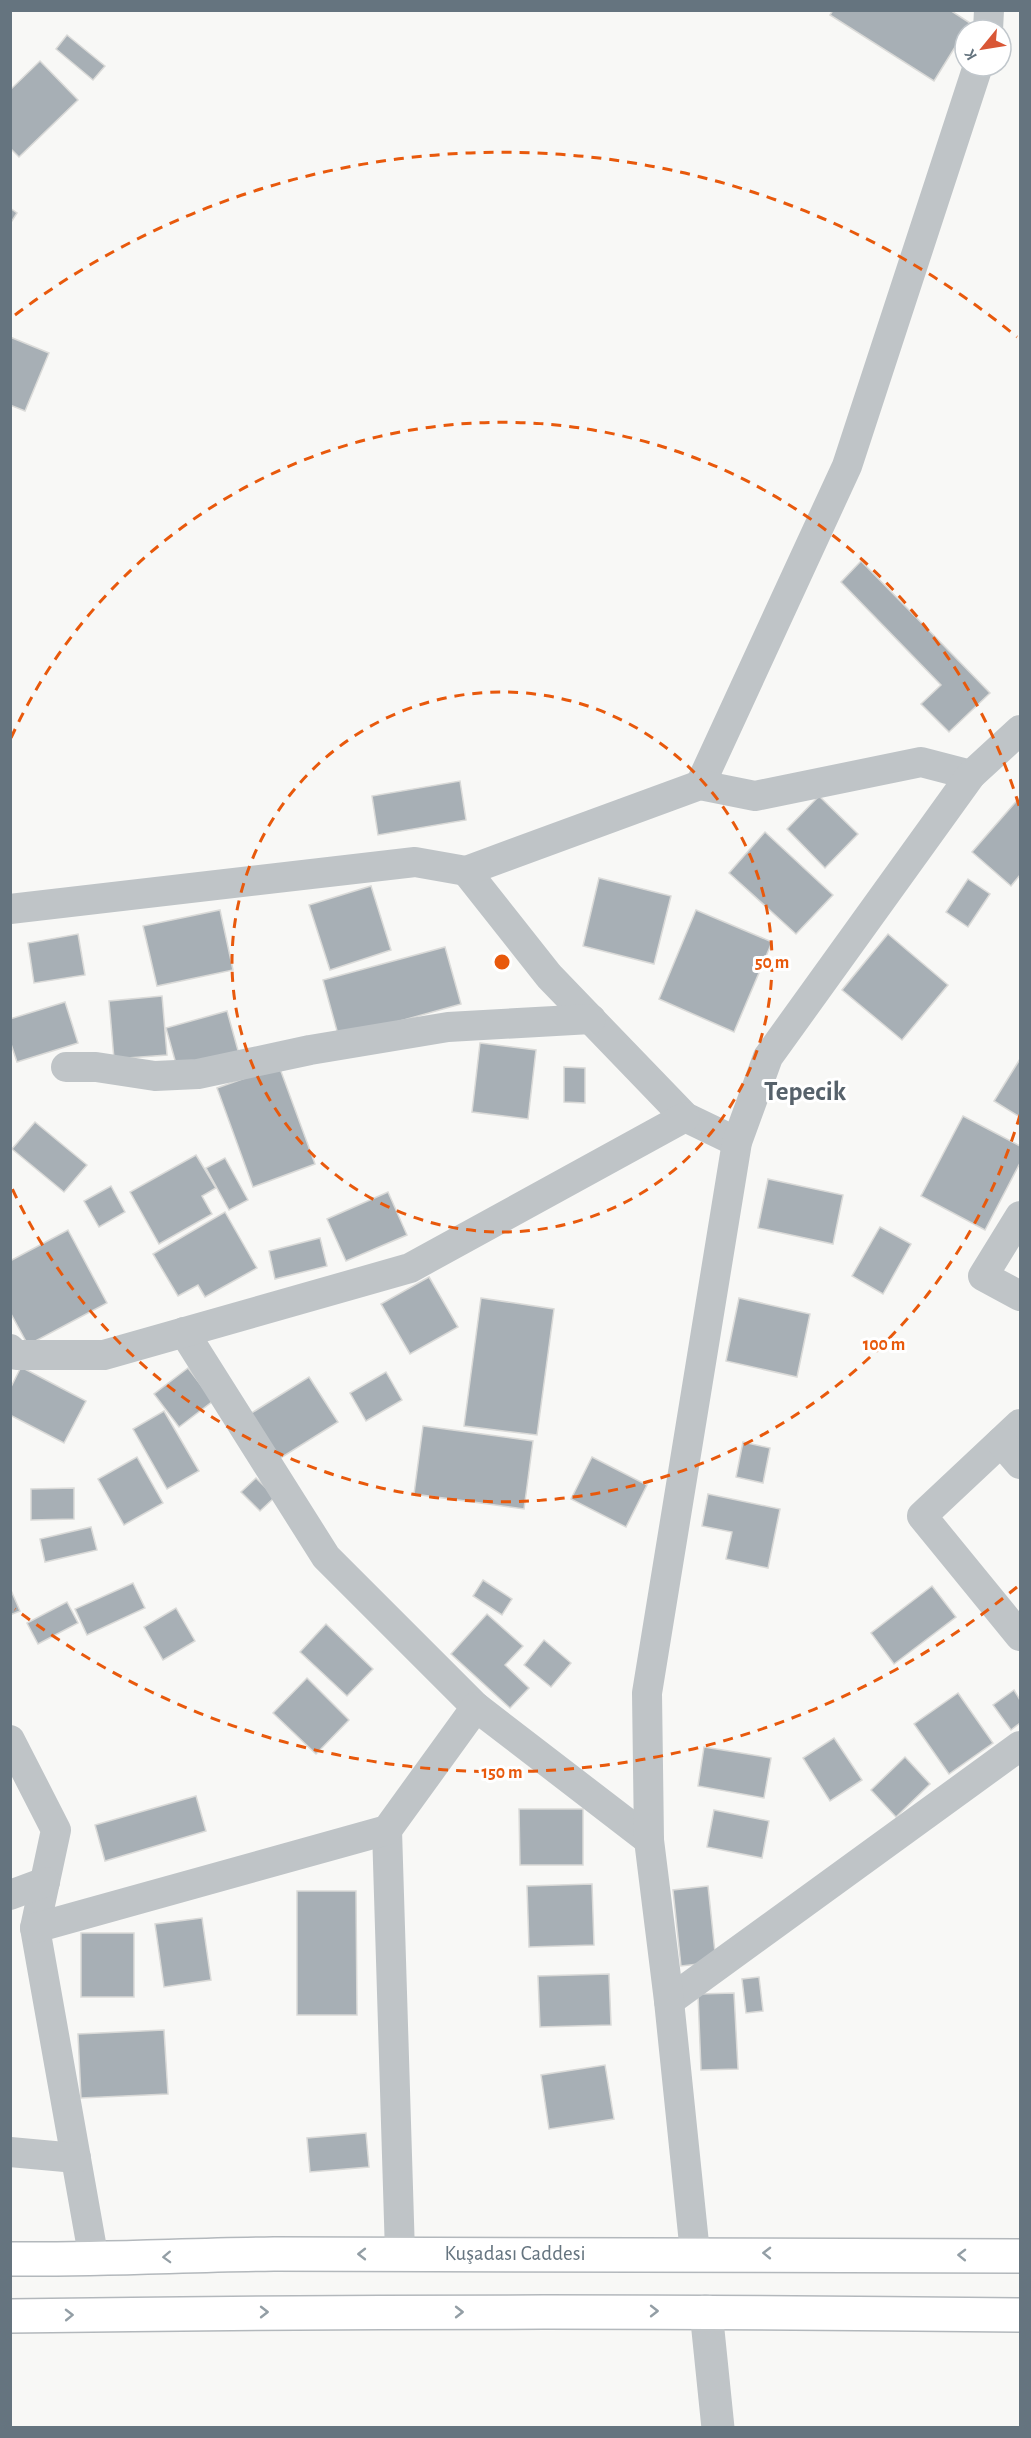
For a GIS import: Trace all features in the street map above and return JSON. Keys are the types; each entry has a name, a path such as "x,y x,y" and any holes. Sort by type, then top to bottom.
{"main road":[{"name":"Kuşadası Caddesi","path":"10,2259 94,2260 256,2254 400,2253 1020,2256"},
{"path":"10,2316 259,2312 706,2311 1020,2315"}],"street":[{"path":"700,785 847,466 974,78"},
{"path":"695,2253 650,1840 647,1693 737,1142 768,1057 971,775 1020,730"},
{"path":"10,909 415,862 466,871 700,785 755,796 921,762 971,775"},
{"path":"466,871 549,976 685,1117 737,1142"},
{"path":"66,1067 96,1067 155,1076 198,1074 310,1050 448,1027 591,1019"},
{"path":"10,1349 16,1355 104,1355 410,1268 685,1117"},
{"path":"1020,1216 983,1276 1020,1296"},
{"path":"184,1332 326,1557 476,1707 650,1840"},
{"path":"1014,1443 922,1516 1020,1636"},
{"path":"400,2253 387,1830 476,1707"},
{"path":"10,1740 56,1830 35,1928 94,2260"},
{"path":"669,2001 1020,1746"},
{"path":"35,1928 387,1830"},
{"path":"10,1895 45,1882"},
{"path":"10,2152 76,2158"},
{"path":"706,2311 718,2427"}],"building":[{"path":"833,10 950,10 962,18 953,18 953,50 934,81 830,15"},
{"path":"67,35 105,66 93,80 56,49"},
{"path":"40,61 78,100 19,157 10,148 10,90"},
{"path":"10,208 17,213 10,224"},
{"path":"10,337 49,353 25,411 10,405"},
{"path":"861,561 990,693 949,732 921,704 941,685 841,582"},
{"path":"460,781 466,820 378,835 372,796"},
{"path":"819,796 858,834 825,868 787,829"},
{"path":"1020,797 1020,875 1011,886 972,852"},
{"path":"765,832 833,895 796,934 729,873"},
{"path":"599,878 671,896 654,964 583,946"},
{"path":"968,879 990,894 968,927 946,912"},
{"path":"371,886 391,950 330,970 309,905"},
{"path":"220,910 233,970 157,986 143,926"},
{"path":"696,910 772,942 734,1032 659,999"},
{"path":"78,934 85,975 34,983 28,943"},
{"path":"888,934 948,985 902,1040 842,990"},
{"path":"445,947 461,1004 339,1038 323,980"},
{"path":"162,996 167,1055 114,1059 109,1001"},
{"path":"65,1002 78,1043 17,1062 10,1041 10,1019"},
{"path":"227,1011 239,1054 178,1071 166,1028"},
{"path":"480,1043 536,1050 528,1119 472,1112"},
{"path":"1020,1059 1020,1117 994,1101"},
{"path":"279,1066 315,1164 253,1187 217,1088"},
{"path":"564,1067 585,1068 585,1103 564,1102"},
{"path":"963,1116 1020,1146 1020,1163 985,1230 921,1196"},
{"path":"35,1122 87,1165 64,1192 12,1149"},
{"path":"196,1155 216,1188 202,1196 212,1214 159,1244 130,1192"},
{"path":"225,1158 248,1200 229,1210 206,1168"},
{"path":"768,1179 843,1195 833,1244 758,1228"},
{"path":"111,1186 125,1212 99,1227 84,1201"},
{"path":"388,1192 407,1235 346,1261 327,1219"},
{"path":"225,1212 257,1268 205,1297 198,1285 178,1296 153,1254"},
{"path":"880,1227 911,1244 883,1294 852,1276"},
{"path":"68,1230 107,1303 28,1345 10,1312 10,1261"},
{"path":"320,1238 327,1266 275,1279 269,1251"},
{"path":"429,1277 458,1327 410,1354 381,1304"},
{"path":"481,1298 554,1309 537,1435 464,1426"},
{"path":"739,1298 810,1314 797,1377 726,1361"},
{"path":"21,1367 86,1401 64,1443 10,1415 10,1389"},
{"path":"188,1368 213,1401 179,1427 154,1394"},
{"path":"386,1372 402,1400 366,1421 350,1393"},
{"path":"309,1377 338,1422 279,1459 250,1414"},
{"path":"164,1411 199,1471 167,1489 133,1429"},
{"path":"423,1426 533,1441 524,1509 414,1494"},
{"path":"743,1442 770,1448 763,1483 736,1477"},
{"path":"137,1457 163,1503 124,1525 98,1479"},
{"path":"592,1457 647,1485 626,1527 571,1499"},
{"path":"256,1478 275,1497 260,1511 241,1492"},
{"path":"74,1488 74,1519 31,1520 31,1489"},
{"path":"708,1494 780,1509 768,1568 726,1559 732,1532 702,1526"},
{"path":"91,1527 97,1550 45,1562 40,1539"},
{"path":"483,1580 512,1599 502,1615 473,1596"},
{"path":"133,1583 145,1608 87,1635 75,1609"},
{"path":"932,1586 956,1617 894,1664 871,1633"},
{"path":"10,1588 20,1611 10,1615"},
{"path":"67,1602 78,1623 38,1644 27,1623"},
{"path":"176,1608 195,1641 163,1660 144,1627"},
{"path":"487,1614 523,1646 505,1665 529,1688 510,1708 451,1654"},
{"path":"326,1624 373,1669 347,1696 300,1652"},
{"path":"544,1640 571,1663 551,1687 524,1665"},
{"path":"307,1678 349,1720 316,1754 273,1713"},
{"path":"1014,1690 1020,1700 1020,1723 1011,1730 993,1705"},
{"path":"958,1693 993,1743 949,1774 914,1724"},
{"path":"834,1738 862,1780 830,1801 803,1758"},
{"path":"704,1747 771,1758 764,1798 698,1786"},
{"path":"905,1757 930,1784 896,1817 871,1790"},
{"path":"196,1796 206,1831 105,1861 95,1825"},
{"path":"519,1809 583,1809 583,1865 520,1865"},
{"path":"714,1810 769,1821 762,1858 707,1847"},
{"path":"592,1884 594,1945 529,1947 527,1886"},
{"path":"708,1886 716,1962 681,1966 673,1890"},
{"path":"297,1891 356,1891 357,2015 297,2015"},
{"path":"202,1918 211,1980 164,1987 155,1924"},
{"path":"81,1933 134,1933 134,1997 81,1997"},
{"path":"609,1974 611,2025 540,2027 538,1976"},
{"path":"759,1977 763,2011 746,2013 742,1979"},
{"path":"734,1993 738,2069 701,2070 698,1994"},
{"path":"164,2030 168,2094 81,2098 78,2034"},
{"path":"605,2065 614,2119 549,2129 541,2075"},
{"path":"366,2133 369,2167 310,2172 307,2138"}],"district":[{"name":"Tepecik","path":"805,1091"}]}
